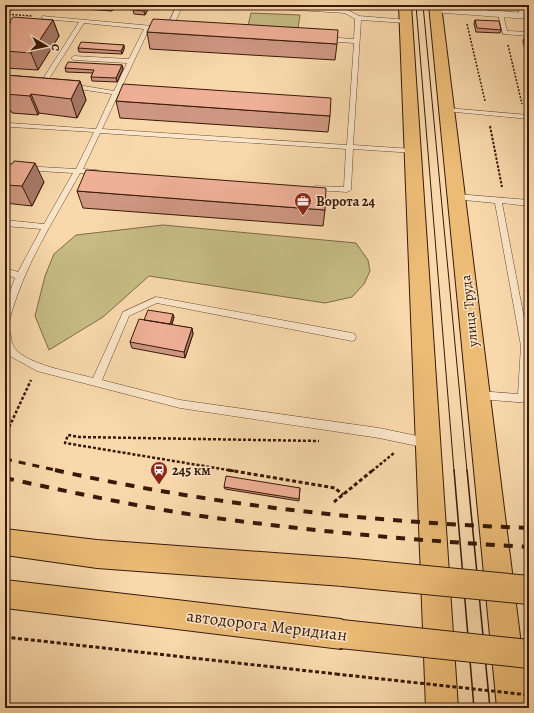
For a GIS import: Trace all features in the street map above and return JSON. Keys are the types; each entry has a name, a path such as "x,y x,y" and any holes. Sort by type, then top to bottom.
{"main road":[{"name":"улица Труда","path":"435,8 513,708"},
{"path":"406,13 413,151 419,442 437,607 442,708"},
{"path":"5,542 97,554 343,572 529,590"},
{"name":"автодорога Меридиан","path":"5,594 340,634 529,654"}],"street":[{"path":"435,8 470,9 500,14 526,15"}],"lane":[{"path":"169,29 180,5"},
{"path":"247,5 346,11 358,18 406,13"},
{"path":"520,5 526,15"},
{"path":"500,14 505,33 529,34"},
{"path":"44,17 147,28 177,29"},
{"path":"307,187 347,190 358,18"},
{"path":"44,82 82,22"},
{"path":"5,322 6,307 20,276 45,227 78,171 147,28"},
{"path":"317,38 356,41"},
{"path":"74,58 130,61"},
{"path":"37,81 52,83"},
{"path":"66,86 116,94"},
{"path":"447,110 527,116"},
{"path":"5,132 9,125 413,151"},
{"path":"5,167 108,173"},
{"path":"457,197 529,203"},
{"path":"478,395 525,399 525,327 498,200"},
{"path":"5,223 45,227"},
{"path":"5,271 20,276"},
{"path":"96,382 126,314 156,300 352,337"},
{"path":"5,330 7,343 13,353 37,367 180,404 379,433 419,442"}],"path":[{"path":"5,14 19,15"},
{"path":"505,33 527,116 529,136"},
{"path":"5,436 37,367"},
{"path":"323,441 86,437 68,435 65,443 335,488 343,495"},
{"path":"334,502 419,442"},
{"path":"5,637 529,695"}],"shaded area":[{"path":"251,13 300,15 298,28 248,26"},
{"path":"163,225 356,243 368,260 370,271 364,284 352,297 325,303 149,276 103,317 49,350 35,316 45,276 54,254 76,235"}],"building":[{"path":"136,5 147,5 144,11 133,10"},
{"path":"13,17 53,20 31,53 5,51 5,31"},
{"path":"153,19 338,30 337,44 147,32"},
{"path":"475,20 499,21 501,30 477,28"},
{"path":"81,42 124,45 121,51 78,48"},
{"path":"68,62 122,65 116,78 91,77 94,70 65,68"},
{"path":"5,75 80,81 71,99 31,94 30,96 5,94"},
{"path":"123,84 331,98 330,116 116,101"},
{"path":"14,161 35,163 22,186 5,185 5,163 12,164"},
{"path":"86,170 326,188 325,210 77,191"},
{"path":"148,310 173,314 170,324 144,320"},
{"path":"139,319 192,328 184,352 130,342"},
{"path":"226,476 300,488 299,499 224,487"}],"waterway":[{"path":"5,15 16,5"}],"tram line":[{"path":"416,5 454,471"},
{"path":"423,5 467,471"},
{"path":"454,470 474,708"},
{"path":"467,470 490,708"}],"railway":[{"path":"5,459 60,471"},
{"path":"55,470 173,493 291,510 410,521 529,528"},
{"path":"5,478 78,494 201,516 365,535 529,547"}],"place":[{"name":"Ворота 24","path":"303,216"},
{"name":"245 км","path":"159,485"}]}
